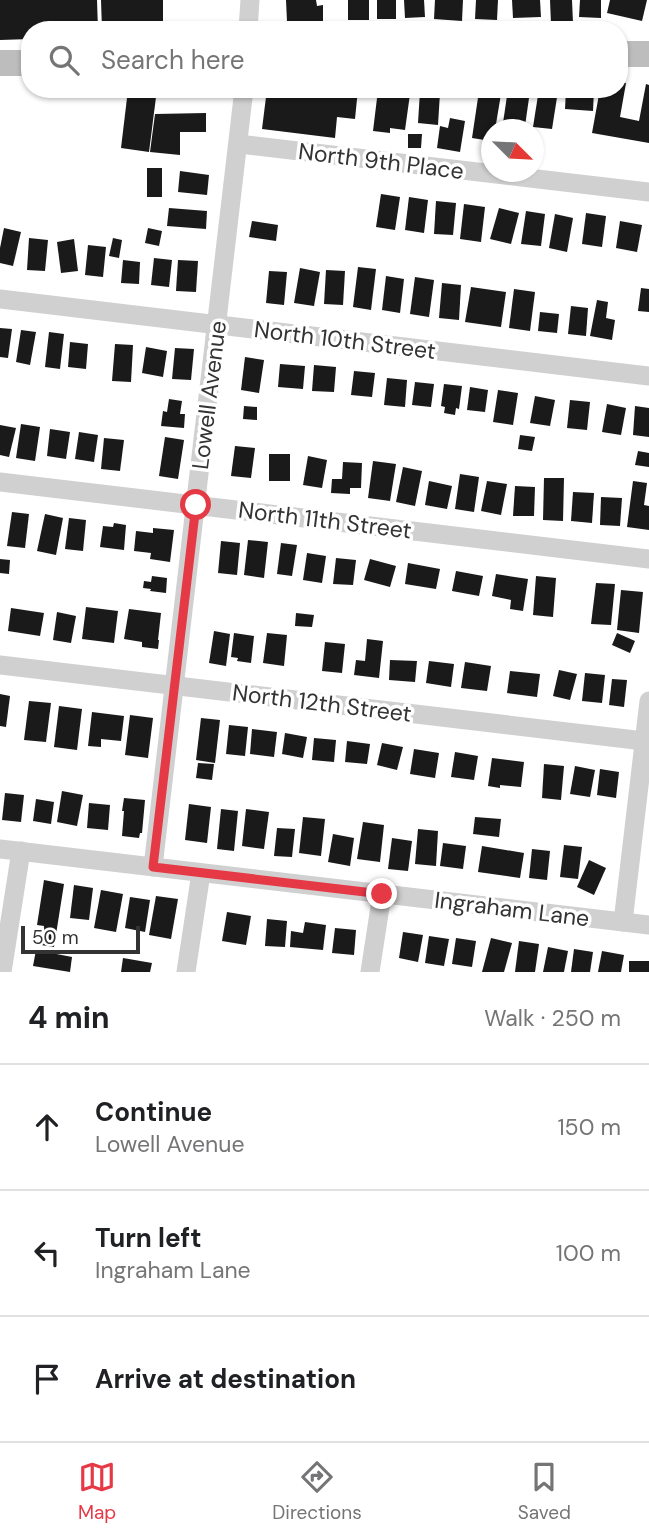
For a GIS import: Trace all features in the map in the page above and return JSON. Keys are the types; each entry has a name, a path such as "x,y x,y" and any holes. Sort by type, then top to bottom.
{"main road":[{"path":"628,54 649,54"},
{"path":"0,63 21,63"}],"street":[{"path":"249,21 250,0"},
{"name":"Lowell Avenue","path":"153,867 243,98"},
{"name":"North 9th Place","path":"239,144 649,192"},
{"name":"North 10th Street","path":"0,299 649,376"},
{"name":"North 11th Street","path":"0,482 649,559"},
{"name":"North 12th Street","path":"0,665 644,741"},
{"path":"623,922 649,701"},
{"name":"Ingraham Lane","path":"0,849 649,925"},
{"path":"2,972 21,851"},
{"path":"186,972 201,873"},
{"path":"370,972 382,894"}],"building":[{"path":"0,0 97,0 98,21 21,21 21,39 0,40"},
{"path":"101,0 163,0 163,21 102,21"},
{"path":"286,0 316,0 317,6 323,5 323,21 287,21"},
{"path":"348,0 369,0 369,20 348,20"},
{"path":"377,0 396,0 396,19 377,19"},
{"path":"404,0 424,0 425,17 405,18"},
{"path":"435,0 463,0 462,21 434,19"},
{"path":"476,0 498,0 497,20 475,19"},
{"path":"512,0 540,0 541,17 513,18"},
{"path":"550,0 572,0 573,21 551,21"},
{"path":"580,0 601,0 601,18 579,17"},
{"path":"610,0 647,0 642,21 607,13"},
{"path":"646,84 649,85 649,143 592,133 598,98 623,98 620,117 639,121"},
{"path":"127,98 156,98 149,152 121,148"},
{"path":"266,98 357,98 355,119 337,117 335,138 262,129"},
{"path":"377,98 409,98 405,130 390,128 390,133 373,131"},
{"path":"420,98 440,98 438,125 418,123"},
{"path":"478,98 500,98 497,119 481,119 481,139 472,138"},
{"path":"507,98 529,98 526,119 504,119"},
{"path":"538,98 557,98 552,129 544,128 544,119 534,119"},
{"path":"566,98 594,98 593,111 565,109"},
{"path":"206,113 206,132 180,132 180,155 150,152 155,114"},
{"path":"450,118 465,121 460,152 437,148 440,126 448,128"},
{"path":"408,134 422,134 421,148 408,148"},
{"path":"147,168 162,168 162,197 147,197"},
{"path":"180,171 209,175 207,195 178,192"},
{"path":"381,194 400,197 395,230 376,227"},
{"path":"409,197 428,200 424,233 405,230"},
{"path":"436,201 456,203 453,235 434,234"},
{"path":"464,204 485,207 481,242 460,239"},
{"path":"169,208 207,211 206,229 167,226"},
{"path":"499,208 519,213 511,244 490,239"},
{"path":"526,211 545,214 541,246 521,244"},
{"path":"586,213 606,216 602,247 582,244"},
{"path":"555,214 573,218 567,252 549,248"},
{"path":"252,221 278,225 276,241 249,237"},
{"path":"620,221 642,225 637,252 616,248"},
{"path":"4,228 21,232 13,266 0,263"},
{"path":"148,228 162,231 159,246 145,243"},
{"path":"29,238 48,240 45,271 27,270"},
{"path":"113,238 122,240 119,258 109,256"},
{"path":"74,239 78,271 61,273 57,242"},
{"path":"88,245 106,247 103,277 85,275"},
{"path":"154,258 172,260 169,287 151,285"},
{"path":"123,260 140,262 139,284 121,283"},
{"path":"178,260 198,261 196,292 176,291"},
{"path":"358,267 376,269 371,310 353,307"},
{"path":"300,268 320,272 314,306 294,303"},
{"path":"326,270 345,271 343,305 324,304"},
{"path":"269,271 287,272 284,305 266,303"},
{"path":"386,276 404,279 400,313 382,310"},
{"path":"415,277 434,280 429,317 410,314"},
{"path":"442,283 461,285 459,320 439,318"},
{"path":"471,287 506,292 501,327 465,322"},
{"path":"641,288 649,289 649,312 638,311"},
{"path":"514,289 535,292 530,331 509,328"},
{"path":"597,300 608,302 606,318 615,320 612,340 590,336"},
{"path":"571,306 588,308 586,336 568,334"},
{"path":"540,312 559,314 557,333 538,331"},
{"path":"0,328 12,329 8,358 0,357"},
{"path":"21,330 36,332 30,365 16,362"},
{"path":"49,332 64,334 60,369 45,367"},
{"path":"70,342 88,344 86,369 68,367"},
{"path":"115,344 133,345 131,382 112,381"},
{"path":"146,347 167,351 163,377 142,373"},
{"path":"175,348 194,349 191,380 172,379"},
{"path":"245,357 264,360 259,393 241,390"},
{"path":"280,364 305,366 303,389 278,387"},
{"path":"314,365 336,367 334,392 312,391"},
{"path":"354,371 375,373 372,397 351,395"},
{"path":"387,378 407,380 405,407 384,405"},
{"path":"415,382 434,384 431,407 412,405"},
{"path":"444,384 462,386 459,409 456,408 455,415 444,413 445,407 441,406"},
{"path":"470,387 488,390 485,412 467,410"},
{"path":"498,390 518,393 513,425 493,422"},
{"path":"535,396 555,400 550,426 530,423"},
{"path":"169,399 182,401 180,414 185,414 184,428 161,426 163,411 167,412"},
{"path":"570,400 590,402 587,430 567,428"},
{"path":"607,404 626,408 621,435 602,432"},
{"path":"244,406 257,407 257,420 243,419"},
{"path":"635,406 649,408 649,437 633,435"},
{"path":"21,424 40,427 35,461 16,458"},
{"path":"0,425 16,428 9,457 0,455"},
{"path":"50,429 70,432 66,459 47,456"},
{"path":"79,432 98,435 94,462 75,459"},
{"path":"520,435 535,437 532,451 518,449"},
{"path":"165,437 184,440 178,479 159,476"},
{"path":"104,438 124,440 120,471 101,469"},
{"path":"235,446 255,448 251,478 231,476"},
{"path":"638,451 649,453 649,467 635,465"},
{"path":"269,454 290,454 290,481 269,481"},
{"path":"308,456 327,460 322,488 303,485"},
{"path":"373,461 396,464 390,501 368,498"},
{"path":"343,462 362,463 361,488 350,488 350,494 331,493 332,479 342,479"},
{"path":"403,467 422,471 415,506 396,502"},
{"path":"460,474 479,477 474,512 455,509"},
{"path":"544,478 564,478 563,521 543,520"},
{"path":"429,481 452,486 447,509 425,505"},
{"path":"487,481 507,484 501,515 481,511"},
{"path":"633,481 647,483 644,505 649,506 649,530 627,527"},
{"path":"515,486 535,487 534,516 513,516"},
{"path":"573,492 594,493 592,523 571,521"},
{"path":"601,497 622,498 620,526 600,525"},
{"path":"12,512 29,514 25,548 7,546"},
{"path":"45,514 63,518 56,555 37,551"},
{"path":"69,518 86,520 83,551 65,549"},
{"path":"114,523 126,525 124,550 100,547 103,526 113,527"},
{"path":"153,528 174,530 170,562 150,559 151,553 134,551 136,531 153,533"},
{"path":"248,540 268,542 264,578 244,575"},
{"path":"221,541 240,543 237,575 218,573"},
{"path":"281,543 297,545 292,576 277,574"},
{"path":"307,553 326,556 322,583 303,580"},
{"path":"336,558 356,560 353,585 333,584"},
{"path":"0,559 10,560 9,574 0,573"},
{"path":"370,559 396,566 390,587 364,580"},
{"path":"408,563 440,569 436,589 405,584"},
{"path":"456,571 483,576 479,596 452,591"},
{"path":"496,574 528,579 523,611 510,609 511,600 492,596"},
{"path":"152,576 167,578 166,593 143,588 144,581 151,582"},
{"path":"536,576 556,578 553,617 533,615"},
{"path":"596,583 615,584 611,625 591,624"},
{"path":"621,590 643,592 639,633 617,630"},
{"path":"86,607 118,611 114,643 82,639"},
{"path":"11,608 44,613 40,636 8,631"},
{"path":"129,609 161,613 158,649 142,647 142,642 124,639"},
{"path":"57,612 76,616 71,643 53,640"},
{"path":"296,613 314,615 312,627 295,626"},
{"path":"214,631 230,634 226,666 209,663"},
{"path":"234,633 254,636 251,663 237,661 238,658 231,657"},
{"path":"267,633 287,635 284,666 263,663"},
{"path":"617,633 635,641 630,653 612,645"},
{"path":"367,639 383,641 379,678 354,675 356,660 365,661"},
{"path":"325,642 345,644 342,673 322,671"},
{"path":"390,660 417,661 415,682 389,680"},
{"path":"429,661 454,664 451,687 426,683"},
{"path":"465,662 491,666 487,691 461,688"},
{"path":"559,670 577,674 570,700 553,696"},
{"path":"510,671 540,674 537,697 507,693"},
{"path":"585,673 605,675 602,703 582,701"},
{"path":"612,679 627,680 624,707 609,705"},
{"path":"0,694 10,696 6,727 0,726"},
{"path":"29,701 51,703 46,742 24,740"},
{"path":"59,706 82,709 77,750 54,747"},
{"path":"92,712 124,716 121,741 101,739 101,747 88,746"},
{"path":"130,715 153,718 148,758 125,755"},
{"path":"201,718 220,720 215,763 196,760"},
{"path":"229,725 248,727 245,756 226,754"},
{"path":"252,729 277,732 274,757 250,754"},
{"path":"285,733 307,737 303,758 282,754"},
{"path":"314,738 336,740 334,762 312,760"},
{"path":"347,741 370,744 367,764 345,762"},
{"path":"382,743 403,747 397,770 377,765"},
{"path":"414,749 439,753 435,778 410,774"},
{"path":"455,752 478,756 474,780 451,777"},
{"path":"492,758 524,762 521,787 488,786"},
{"path":"198,763 214,764 212,780 196,778"},
{"path":"544,764 564,766 561,800 542,798"},
{"path":"575,766 595,770 590,797 570,794"},
{"path":"600,769 619,772 616,798 597,795"},
{"path":"62,791 83,795 77,826 57,822"},
{"path":"5,793 24,795 21,822 2,820"},
{"path":"124,798 145,800 142,833 139,838 122,836"},
{"path":"36,799 54,802 51,824 33,821"},
{"path":"89,803 110,805 108,830 87,828"},
{"path":"189,804 211,807 207,843 185,840"},
{"path":"221,809 238,811 234,851 217,849"},
{"path":"246,809 269,812 264,849 242,846"},
{"path":"303,817 325,819 321,856 299,853"},
{"path":"475,817 501,819 499,837 473,834"},
{"path":"363,822 384,825 380,862 357,859"},
{"path":"277,828 295,829 292,857 274,856"},
{"path":"418,829 438,831 436,866 415,864"},
{"path":"333,834 354,838 350,866 328,862"},
{"path":"392,838 412,841 408,871 388,869"},
{"path":"443,843 466,846 463,869 440,866"},
{"path":"564,845 582,847 578,879 560,877"},
{"path":"482,846 524,853 520,878 478,872"},
{"path":"532,849 550,851 547,880 529,878"},
{"path":"589,860 606,868 594,895 577,887"},
{"path":"44,880 64,884 54,947 41,945 44,926 37,925"},
{"path":"74,885 93,888 89,920 70,918"},
{"path":"101,890 123,894 116,932 94,928"},
{"path":"156,896 178,899 171,939 149,935"},
{"path":"130,897 150,900 145,932 125,928"},
{"path":"227,912 251,916 246,945 222,941"},
{"path":"267,919 287,921 285,947 265,946"},
{"path":"305,922 326,925 323,950 290,947 291,931 303,933"},
{"path":"335,928 356,930 354,955 332,953"},
{"path":"403,932 423,935 418,962 399,958"},
{"path":"429,936 449,939 444,966 425,963"},
{"path":"456,938 476,941 472,967 452,964"},
{"path":"491,938 512,943 504,972 482,972"},
{"path":"519,941 539,944 535,972 515,972"},
{"path":"548,947 568,951 564,972 543,972"},
{"path":"574,949 593,952 590,972 571,972"},
{"path":"36,950 72,957 70,972 33,966"},
{"path":"602,951 624,955 621,972 598,972"},
{"path":"123,958 152,963 150,972 121,972"},
{"path":"629,961 649,961 649,972 629,972"}],"route":[{"path":"196,505 153,867 382,894"}]}
